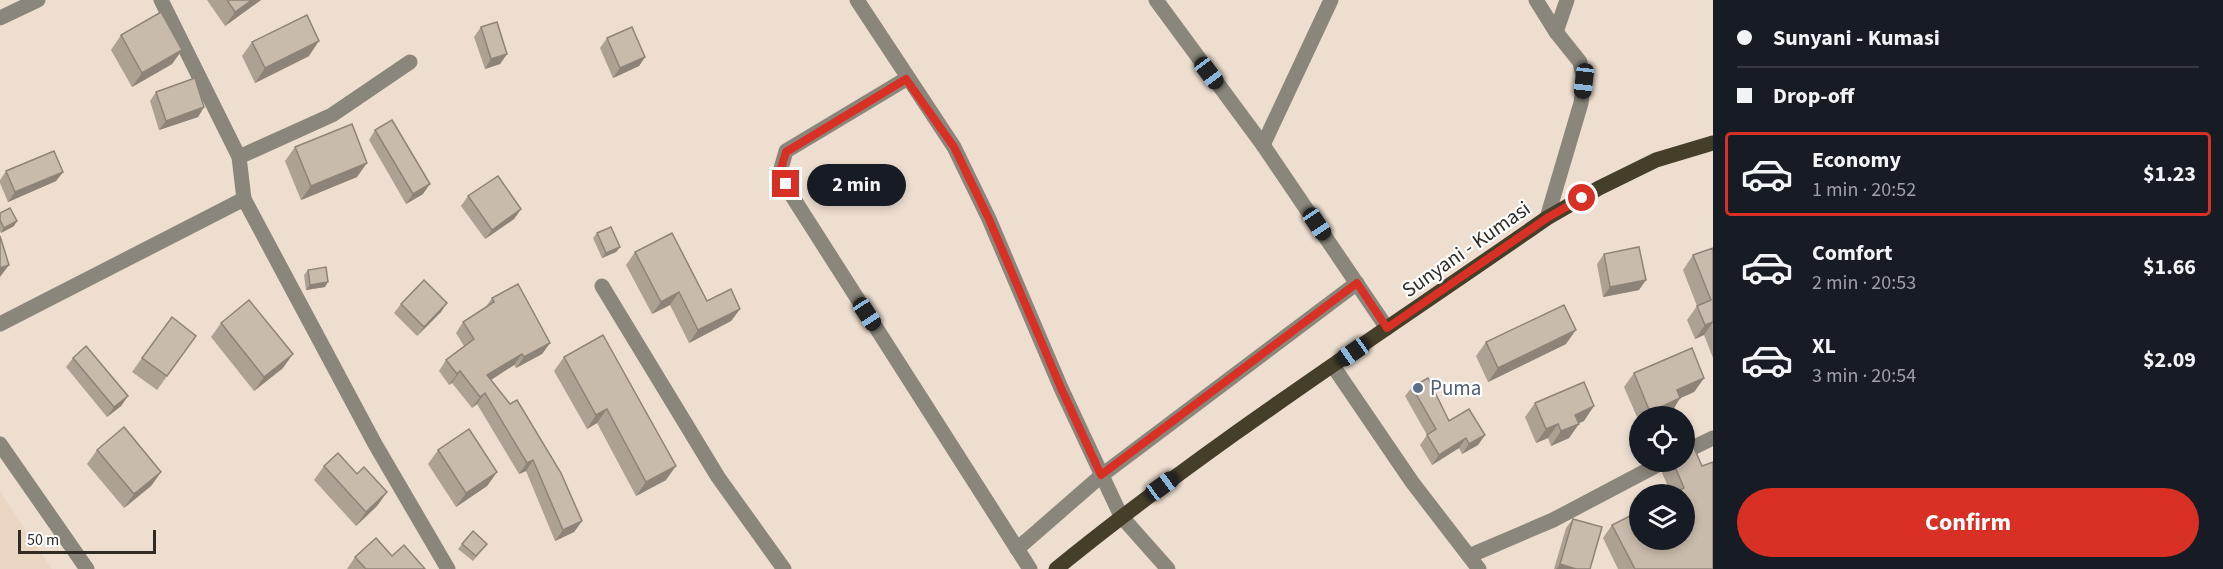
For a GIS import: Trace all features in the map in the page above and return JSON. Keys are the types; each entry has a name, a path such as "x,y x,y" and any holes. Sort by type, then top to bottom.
{"main road":[{"name":"Sunyani - Kumasi","path":"1056,569 1121,516 1547,218 1599,188 1656,160 1713,143"}],"street":[{"path":"0,18 38,0"},
{"path":"161,0 239,157 244,199 375,444 448,569"},
{"path":"856,0 906,79 954,147 989,219 1061,388 1121,516 1168,569"},
{"path":"1156,0 1263,146 1387,328"},
{"path":"1263,146 1331,0"},
{"path":"1536,0 1556,32 1580,62 1584,81 1581,103 1547,218"},
{"path":"1556,32 1567,0"},
{"path":"239,157 332,115 410,62"},
{"path":"906,79 786,152 780,172 792,196 1030,569"},
{"path":"0,324 244,199"},
{"path":"1017,549 1101,475 1357,283"},
{"path":"602,286 718,477 783,569"},
{"path":"1333,366 1412,482 1479,569"},
{"path":"1695,447 1713,438"},
{"path":"0,444 87,569"},
{"path":"1469,556 1553,520 1644,472"}],"shaded area":[{"path":"0,491 26,531 52,569 0,569"}],"building":[{"path":"227,0 252,0 235,12"},
{"path":"161,12 182,50 142,73 121,35"},
{"path":"307,15 319,41 265,68 252,42"},
{"path":"497,22 507,54 491,59 481,27"},
{"path":"632,27 645,57 620,68 607,38"},
{"path":"195,78 204,107 166,121 156,92"},
{"path":"392,120 430,184 413,194 375,130"},
{"path":"352,124 367,163 311,186 295,147"},
{"path":"54,151 63,172 15,192 6,171"},
{"path":"498,176 521,209 492,230 468,196"},
{"path":"10,208 17,221 4,228 0,220 0,213"},
{"path":"611,227 620,247 606,253 597,233"},
{"path":"672,233 707,301 731,289 740,309 698,330 679,292 661,302 635,252"},
{"path":"0,236 9,265 0,268"},
{"path":"1639,247 1646,280 1610,287 1604,254"},
{"path":"1713,248 1713,322 1705,325 1697,306 1711,300 1693,255"},
{"path":"326,267 328,282 310,285 308,270"},
{"path":"424,280 447,303 424,327 401,304"},
{"path":"518,284 550,343 524,357 522,354 487,375 510,404 517,400 561,473 582,521 563,530 533,460 527,463 485,393 480,397 460,371 457,374 446,360 474,339 463,322 494,302 492,298"},
{"path":"249,300 293,354 264,377 221,323"},
{"path":"1564,305 1576,330 1498,368 1486,342"},
{"path":"172,317 196,336 167,376 142,358"},
{"path":"603,335 676,466 646,482 607,409 596,415 564,357"},
{"path":"86,346 128,396 114,407 73,358"},
{"path":"1692,348 1704,378 1677,390 1680,398 1663,406 1648,406 1634,373"},
{"path":"1428,378 1449,421 1469,409 1485,435 1469,444 1466,438 1439,455 1427,435 1436,429 1412,387"},
{"path":"1584,382 1594,406 1575,415 1579,424 1561,431 1558,424 1546,429 1535,403"},
{"path":"124,427 161,472 134,494 97,450"},
{"path":"469,429 497,472 466,493 438,450"},
{"path":"1695,450 1702,466 1713,462 1713,569 1635,569 1612,525 1629,516 1629,550 1695,550 1695,484 1682,484 1677,472 1695,472"},
{"path":"338,453 357,474 364,467 387,492 366,512 324,466"},
{"path":"1573,519 1602,527 1590,569 1576,569 1560,564"},
{"path":"473,531 487,544 476,556 462,544"},
{"path":"376,538 392,556 404,545 425,569 366,569 355,557"}],"place":[{"name":"Puma","path":"1418,388"}],"route":[{"path":"786,184 780,172 786,152 906,79 954,147 989,219 1101,475 1357,283 1387,328 1547,218 1582,198"}]}
